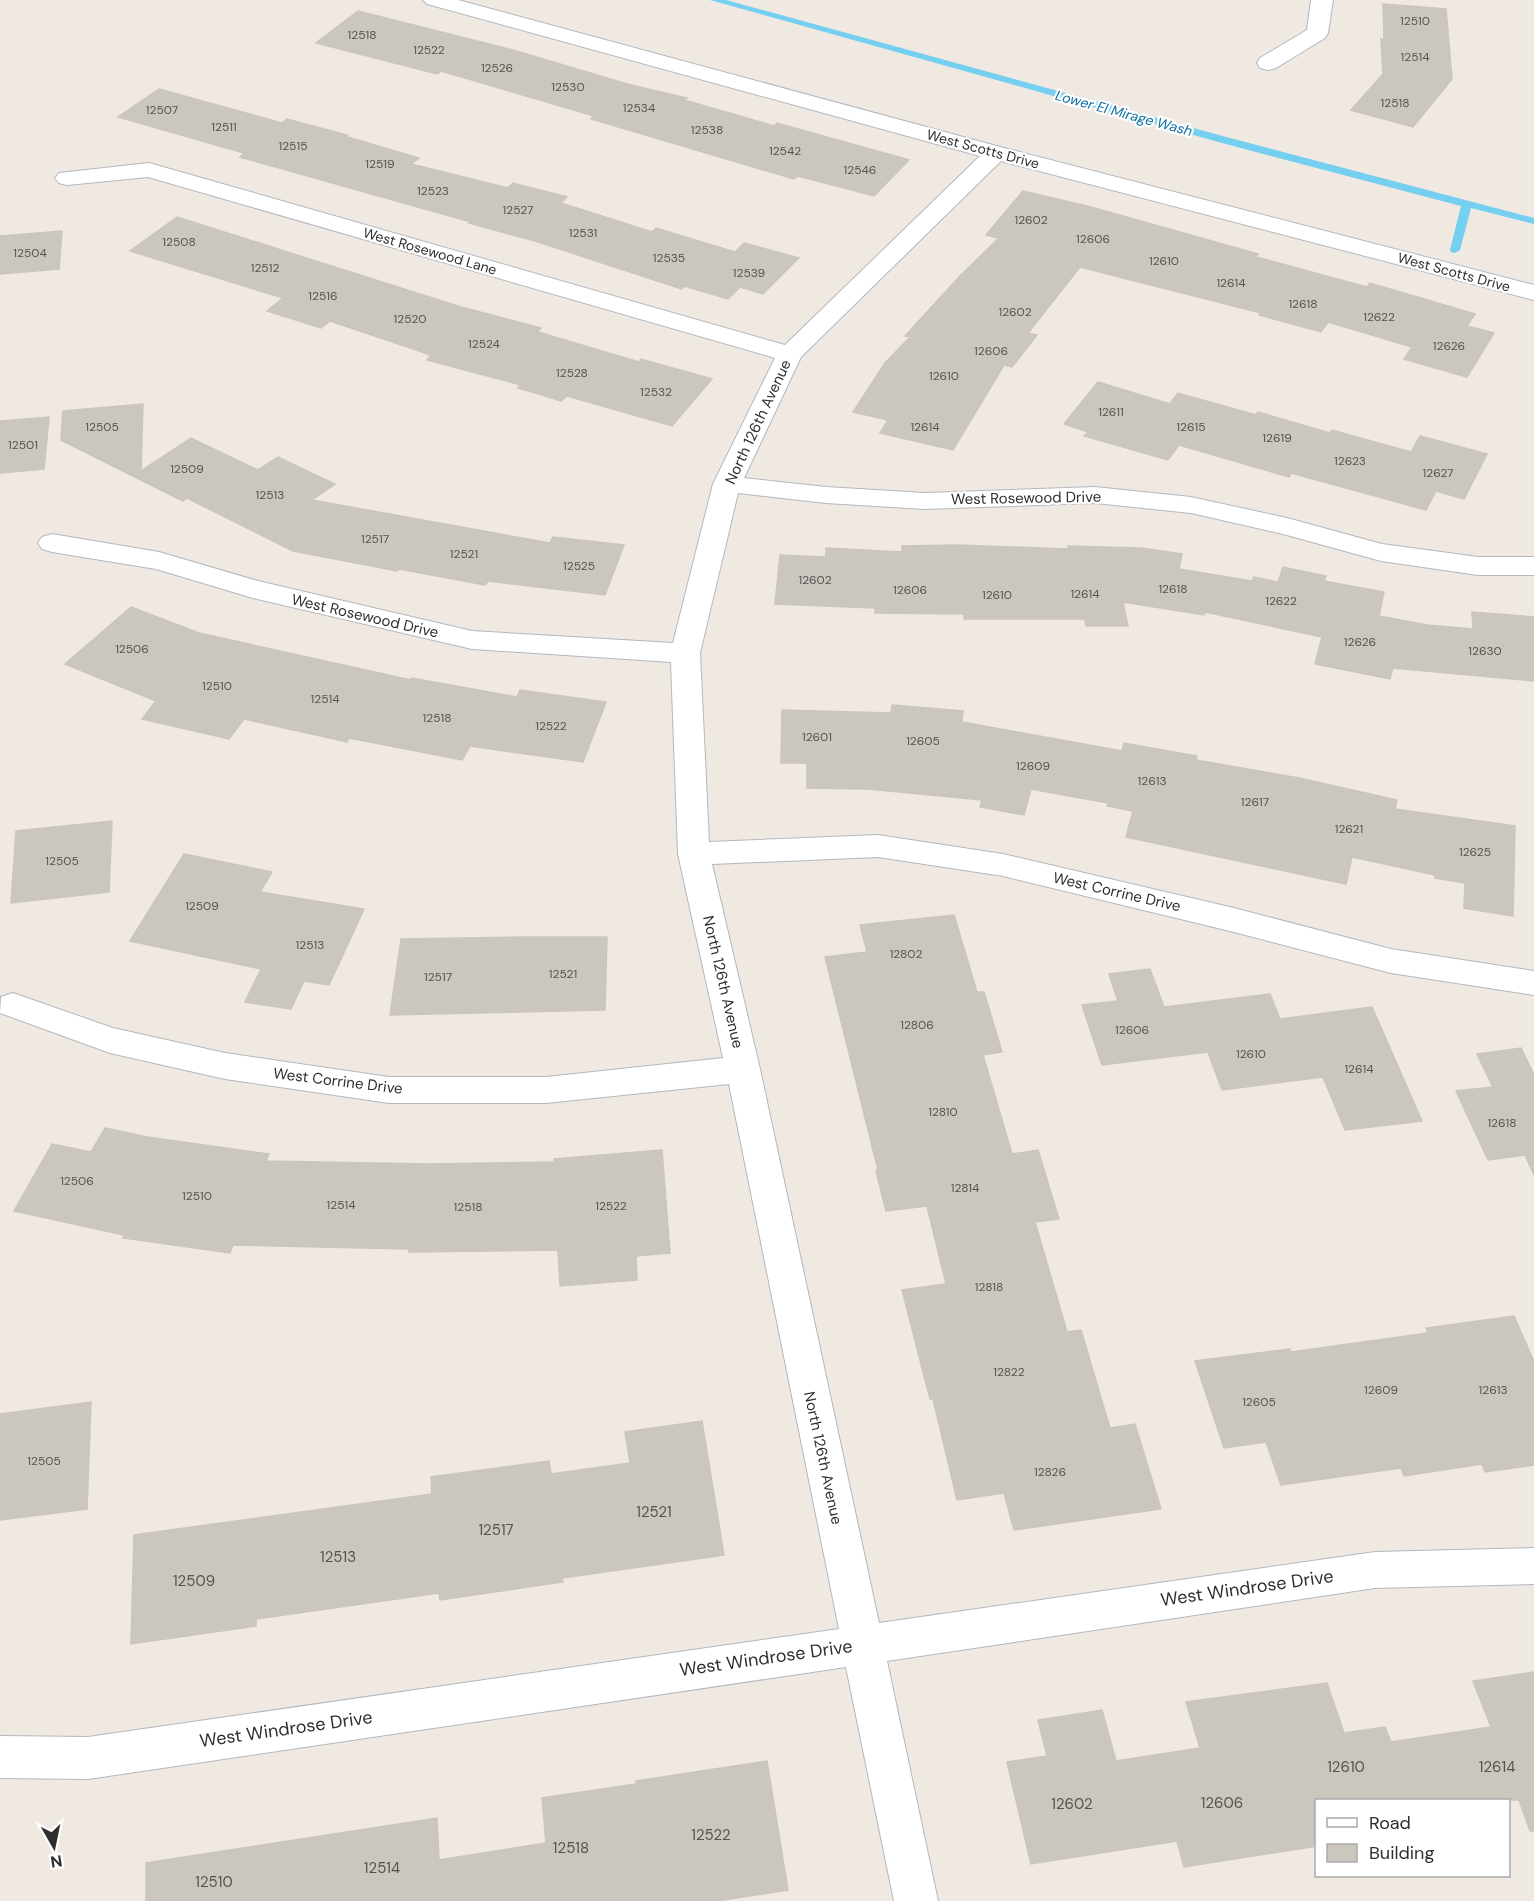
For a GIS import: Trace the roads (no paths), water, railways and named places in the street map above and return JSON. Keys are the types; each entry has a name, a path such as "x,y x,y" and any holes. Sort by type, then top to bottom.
{"street":[{"name":"West Scotts Drive","path":"434,0 996,153 1534,293"},
{"path":"1268,63 1317,33 1322,0"},
{"name":"North 126th Avenue","path":"915,1901 743,1069 694,854 685,653 727,484 790,354 996,153"},
{"name":"West Rosewood Lane","path":"68,178 149,170 790,354"},
{"name":"West Rosewood Drive","path":"727,484 826,495 925,501 1095,495 1191,505 1287,526 1381,552 1478,566 1534,566"},
{"name":"West Rosewood Drive","path":"52,543 159,561 253,589 472,640 685,653"},
{"name":"West Corrine Drive","path":"694,854 878,846 1003,865 1234,920 1391,961 1534,983"},
{"name":"West Corrine Drive","path":"13,1006 110,1040 213,1063 389,1090 546,1090 743,1069"},
{"name":"West Windrose Drive","path":"0,1757 88,1758 1375,1570 1534,1566"}],"waterway":[{"name":"Lower El Mirage Wash","path":"715,0 1467,204"},
{"path":"1455,250 1467,204"},
{"name":"Lower El Mirage Wash","path":"1467,204 1534,221"}]}
